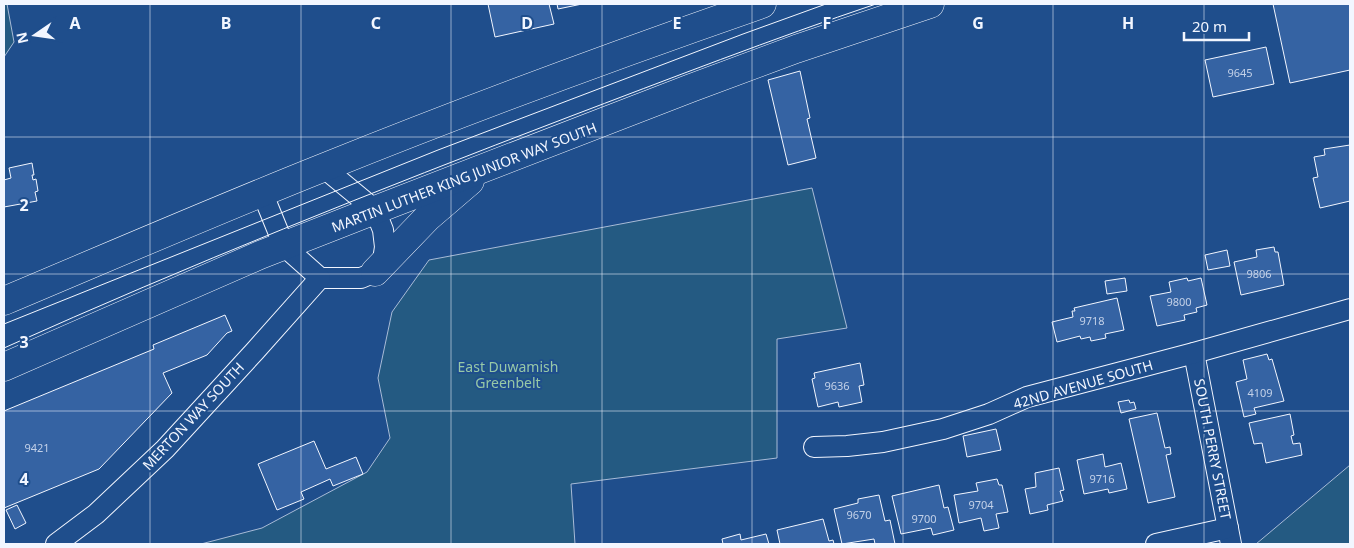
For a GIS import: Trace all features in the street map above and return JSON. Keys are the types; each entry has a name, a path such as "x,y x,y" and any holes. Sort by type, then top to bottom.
{"main road":[{"path":"4,301 324,167 582,68 762,4"},
{"name":"MARTIN LUTHER KING JUNIOR WAY SOUTH","path":"4,367 127,312 375,210 778,56 930,4"},
{"path":"375,272 428,217 484,169"}],"street":[{"path":"262,192 284,246 320,278 361,278 375,272 383,260 385,247 383,230 375,210 324,167"},
{"name":"MERTON WAY SOUTH","path":"56,544 96,514 165,449 320,278"},
{"name":"42ND AVENUE SOUTH","path":"814,447 883,442 943,429 989,414 1027,397 1350,309"},
{"name":"SOUTH PERRY STREET","path":"1194,353 1230,536"},
{"path":"1156,544 1230,536"}],"green space":[{"path":"4,4 7,4 14,42 4,57"},
{"name":"East Duwamish Greenbelt","path":"812,188 847,328 777,339 777,458 571,484 575,544 201,544 262,528 367,472 390,438 378,378 392,312 429,260"},
{"path":"1350,465 1350,544 1256,544"}],"building":[{"path":"488,4 549,4 554,24 495,37"},
{"path":"557,4 582,4 558,9"},
{"path":"1273,4 1350,4 1350,70 1290,83"},
{"path":"1266,47 1274,84 1213,97 1205,60"},
{"path":"800,71 810,118 807,119 816,158 788,165 768,80"},
{"path":"1350,145 1350,201 1320,208 1313,178 1318,177 1314,157 1325,155 1324,149"},
{"path":"32,163 33,180 36,179 38,191 35,192 37,201 4,207 4,180 11,178 9,168"},
{"path":"1274,247 1275,252 1278,252 1284,285 1241,295 1234,262 1257,257 1256,250"},
{"path":"1227,250 1230,266 1208,270 1205,255"},
{"path":"1125,278 1127,291 1107,294 1105,281"},
{"path":"1187,278 1188,281 1201,278 1207,305 1196,308 1197,312 1184,315 1185,320 1157,326 1150,296 1171,292 1169,282"},
{"path":"1117,298 1124,330 1105,334 1106,338 1091,341 1090,337 1081,339 1080,336 1057,342 1052,322 1073,317 1072,311 1075,311 1074,308"},
{"path":"225,315 232,331 227,333 207,355 163,373 172,393 99,469 4,508 4,411 154,349 153,345"},
{"path":"1267,354 1269,360 1272,359 1284,401 1254,408 1256,414 1244,417 1236,382 1247,379 1243,360"},
{"path":"860,363 864,385 859,386 862,402 839,407 838,402 818,407 812,379 815,378 814,373"},
{"path":"1129,400 1130,403 1134,402 1136,409 1121,413 1118,402"},
{"path":"1157,413 1165,448 1170,447 1171,454 1166,455 1175,497 1148,503 1129,419"},
{"path":"1290,414 1294,435 1291,436 1293,444 1300,443 1302,455 1266,463 1262,443 1254,444 1249,423"},
{"path":"996,429 1001,450 967,457 963,436"},
{"path":"314,441 326,469 356,457 363,474 333,486 330,479 301,492 304,499 277,510 258,464"},
{"path":"1103,454 1105,467 1121,463 1127,489 1109,493 1108,489 1084,494 1077,460"},
{"path":"1059,468 1064,490 1060,491 1063,501 1047,505 1048,510 1030,514 1025,489 1036,487 1035,473"},
{"path":"997,479 999,485 1002,485 1008,512 996,514 999,528 984,531 981,518 959,523 954,495 978,491 976,483"},
{"path":"939,485 944,508 948,507 954,530 933,535 931,528 901,534 892,496"},
{"path":"879,495 885,521 890,520 895,544 875,544 874,539 842,544 834,509 858,503 858,499"},
{"path":"17,505 26,523 15,529 6,510"},
{"path":"823,519 829,541 833,540 834,544 780,544 777,530"},
{"path":"740,534 741,540 766,534 769,544 723,544 722,539"}],"tram line":[{"path":"4,324 438,150 826,4"},
{"path":"4,348 213,258 424,173 798,31 876,4"}]}
